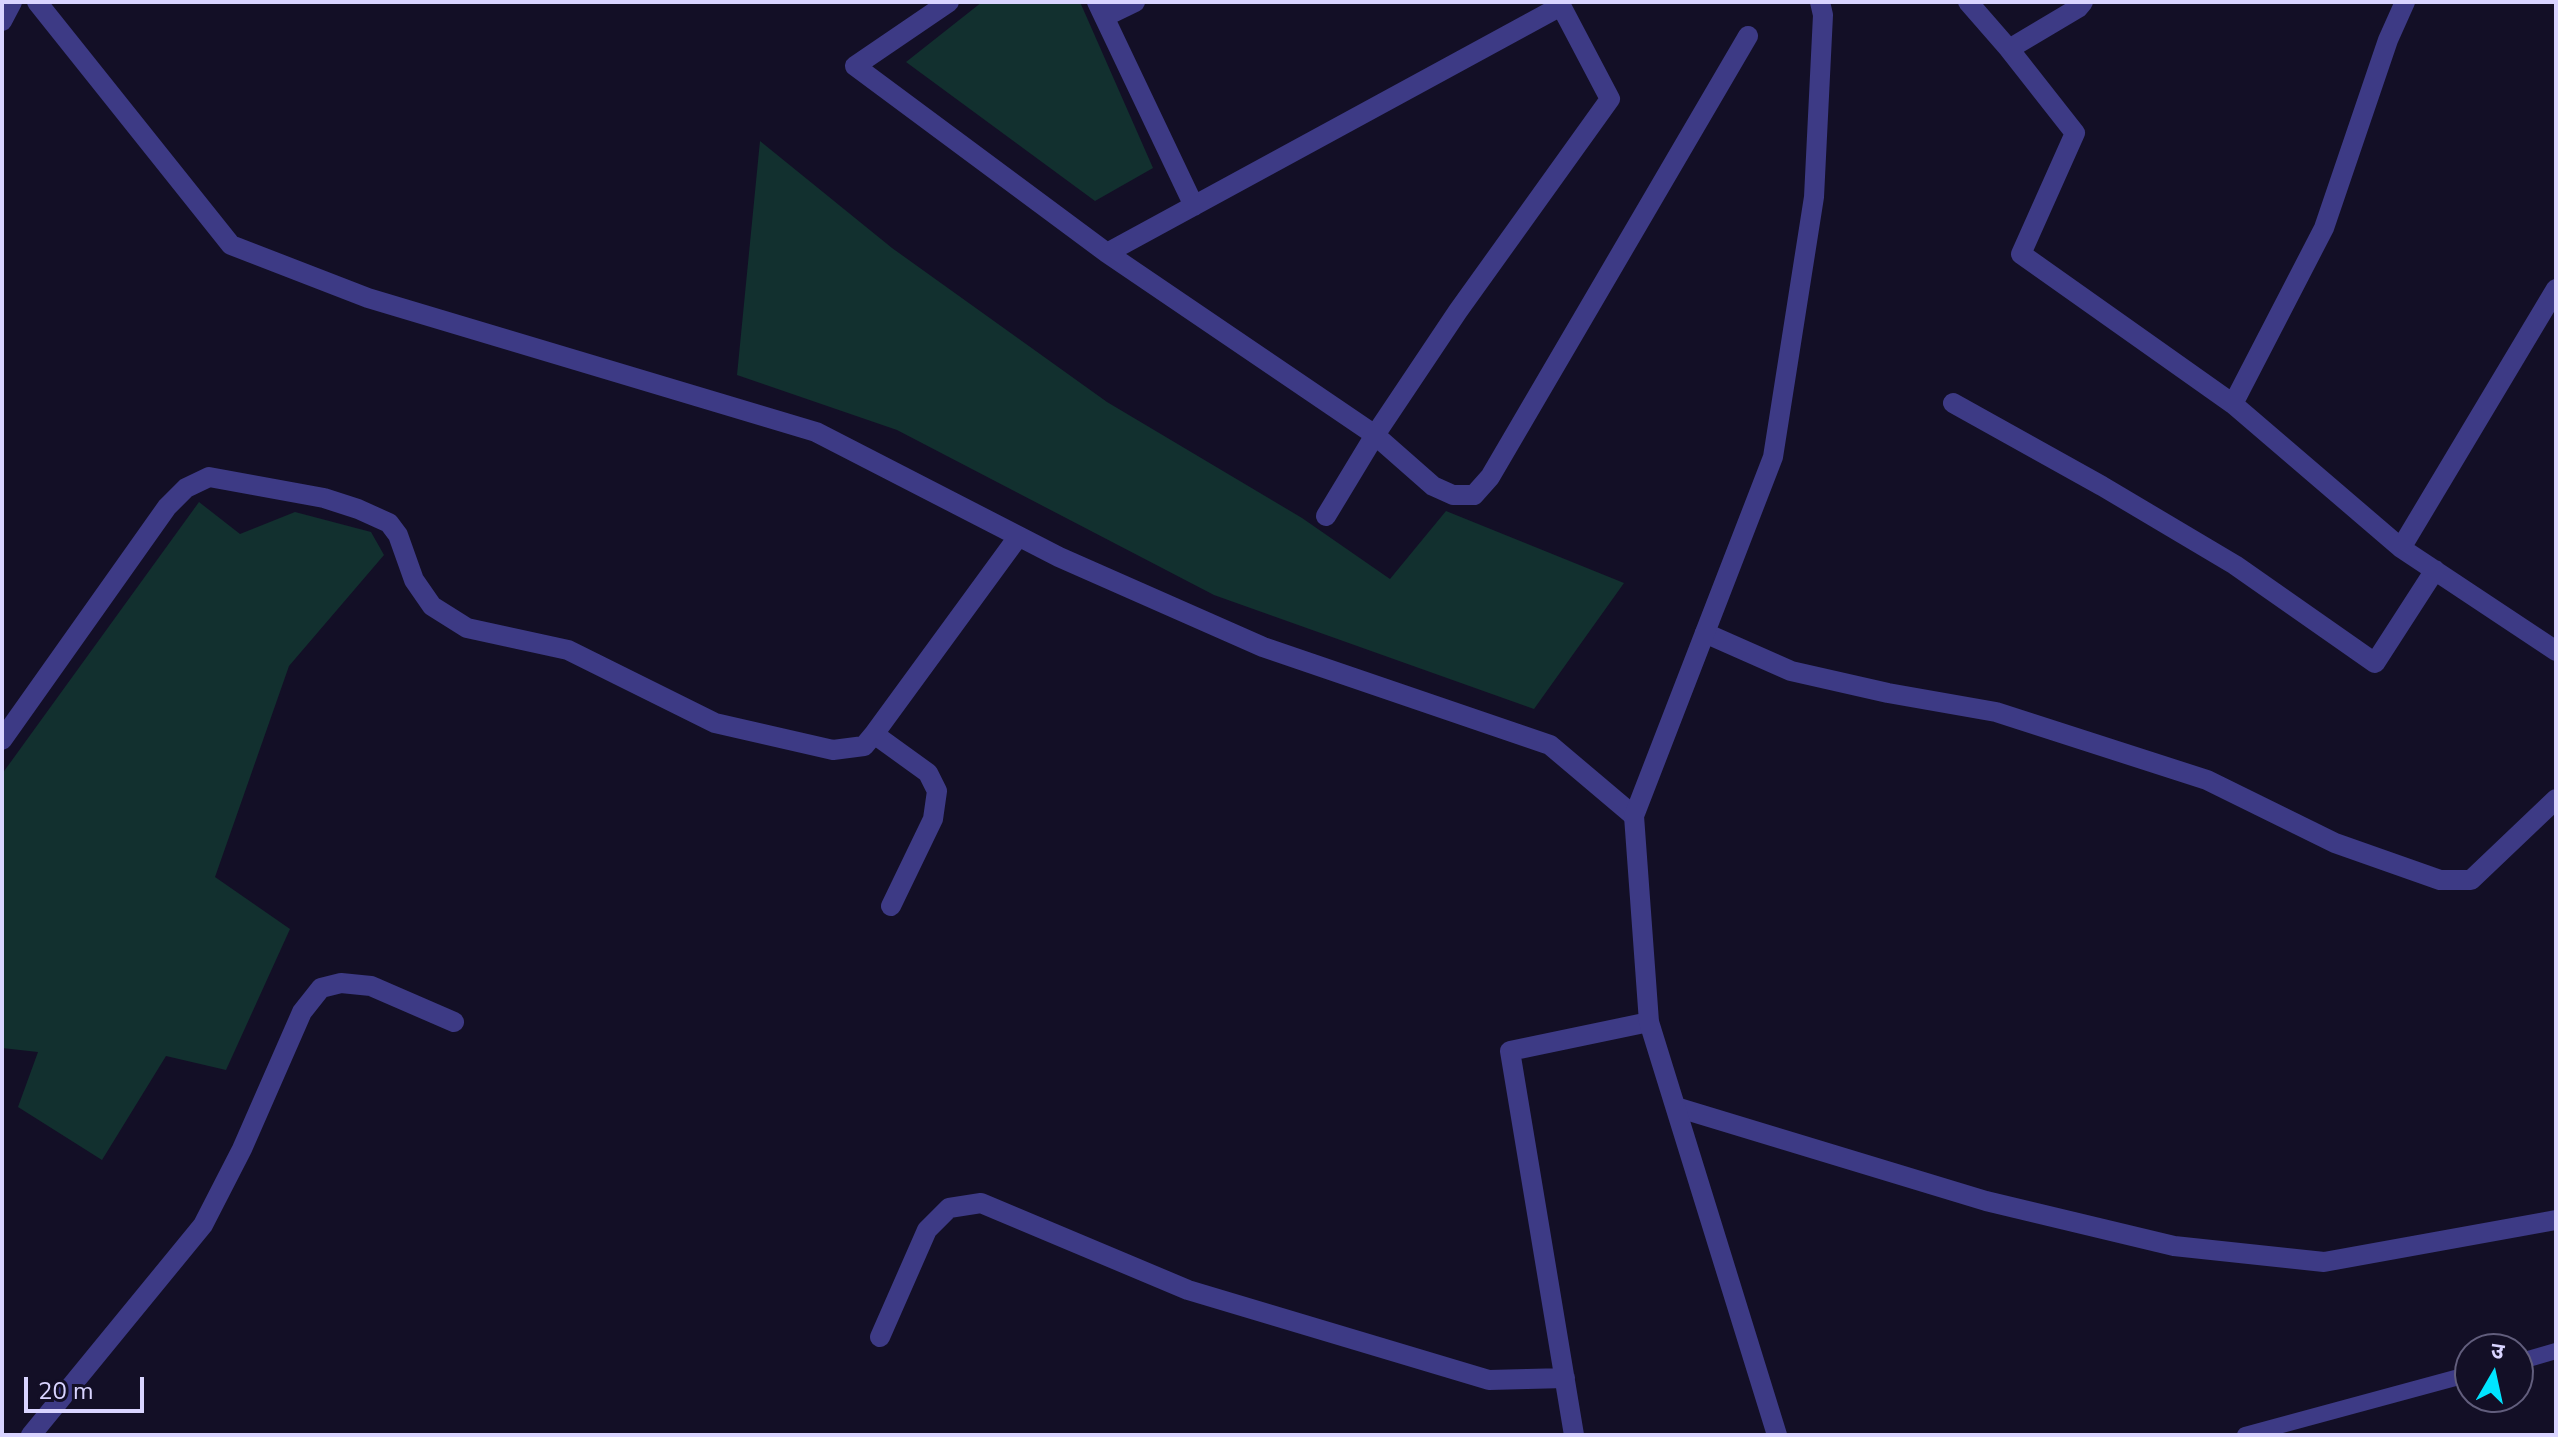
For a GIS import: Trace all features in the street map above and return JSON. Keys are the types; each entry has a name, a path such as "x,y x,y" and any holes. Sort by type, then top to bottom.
{"street":[{"path":"2,21 12,2"},
{"path":"37,2 231,245 368,298 816,432 1059,557 1263,647 1550,745 1634,816"},
{"path":"949,2 855,66 1107,253 1375,435 1433,486 1453,495 1474,495 1490,477 1748,36"},
{"path":"1135,2 1100,10 1194,206"},
{"path":"1777,1435 1649,1022 1634,816 1773,457 1814,197 1823,15 1820,2"},
{"path":"1968,2 2075,133 2021,254 2233,404 2401,548 2556,651"},
{"path":"2009,49 2083,2"},
{"path":"2233,404 2324,228 2388,40 2405,2"},
{"path":"1107,253 1560,4 1610,99 1458,311 1375,435 1326,516"},
{"path":"2401,548 2556,289"},
{"path":"1953,403 2235,565 2375,663 2435,570"},
{"path":"2,740 167,507 186,488 209,477 324,498 389,523 398,535 414,580 432,606 467,628 568,650 715,723 833,750 864,746 1018,537"},
{"path":"1705,633 1791,671 1888,693 1996,712 2207,780 2335,843 2440,880 2471,880 2556,799"},
{"path":"874,734 928,773 937,791 933,819 891,906"},
{"path":"31,1435 203,1225 242,1149 302,1012 321,988 341,983 371,986 454,1022"},
{"path":"1574,1435 1510,1051 1649,1022"},
{"path":"1676,1107 1986,1201 2174,1246 2324,1262 2556,1220"},
{"path":"880,1337 927,1230 949,1208 981,1203 1203,1295 1489,1380 1565,1378"}],"lane":[{"path":"2534,1357 2556,1351"},
{"path":"2245,1435 2454,1378"}],"green space":[{"path":"982,2 1080,2 1153,168 1095,201 906,62"},
{"path":"760,141 892,248 1107,402 1302,518 1390,579 1446,511 1624,583 1534,709 1214,595 897,430 737,375"},
{"path":"199,502 240,534 295,512 371,532 384,555 289,666 215,877 290,929 226,1070 166,1056 102,1160 18,1107 38,1052 2,1048 2,774"}]}
